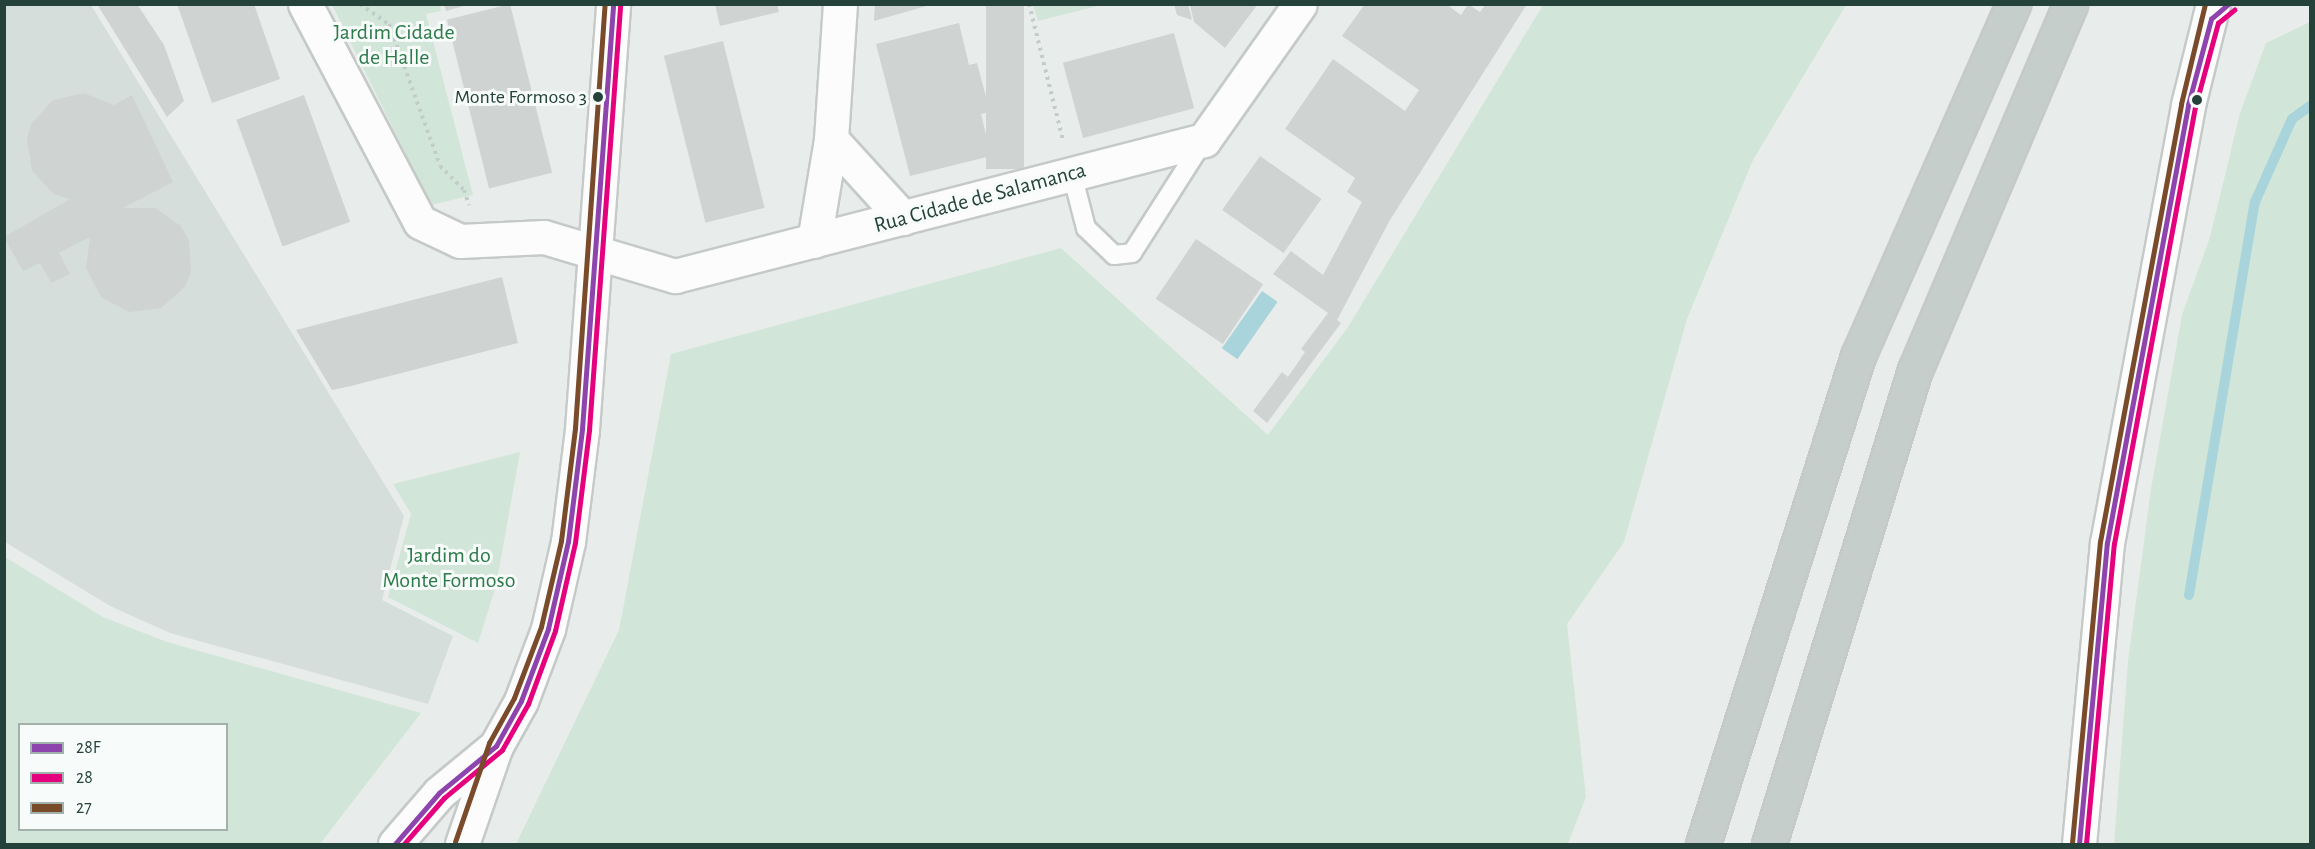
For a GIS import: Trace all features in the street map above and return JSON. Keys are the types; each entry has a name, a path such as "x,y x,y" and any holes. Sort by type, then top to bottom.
{"highway":[{"path":"1703,844 1858,356 2013,4"},
{"path":"1769,844 1915,370 2065,14"}],"street":[{"name":"Rua Cidade de Salamanca","path":"305,4 420,222 460,240 543,237 675,276 1204,140"},
{"path":"462,844 496,746 520,701 548,629 568,542 596,253 613,4"},
{"path":"814,241 831,139 840,4"},
{"path":"1204,140 1300,4"},
{"path":"2079,844 2107,543 2188,105 2218,9"},
{"path":"831,139 903,218"},
{"path":"394,844 439,793 496,746"}],"lane":[{"path":"1072,174 1086,228 1114,255 1132,253 1204,140"}],"path":[{"path":"360,4 389,24 440,166 464,190 478,240"},
{"path":"1029,4 1072,174"}],"shaded area":[{"path":"5,5 91,5 404,516 382,600 453,636 428,704 170,633 110,606 5,542"}],"green space":[{"path":"1033,4 1102,5 1038,21"},
{"name":"Jardim Cidade de Halle","path":"332,5 440,5 441,11 426,14 473,195 431,205"},
{"path":"1543,5 1846,5 1753,160 1687,319 1624,542 1567,624 1586,797 1568,844 516,844 619,630 671,354 1061,248 1268,435 1348,327"},
{"path":"2310,22 2310,844 2114,844 2128,661 2151,489 2182,315 2210,237 2240,113 2266,43"},
{"name":"Jardim do Monte Formoso","path":"520,452 496,586 478,643 388,597 411,514 393,484"},
{"path":"5,557 103,617 167,642 421,713 320,844 5,844"}],"water":[{"path":"1262,291 1278,302 1237,359 1222,348"}],"building":[{"path":"97,4 137,4 164,45 184,101 167,117"},
{"path":"177,4 254,4 280,79 212,103"},
{"path":"444,4 467,4 467,5 446,11"},
{"path":"510,4 552,173 489,189 447,20"},
{"path":"715,4 777,4 779,12 720,26"},
{"path":"875,4 930,4 930,5 874,21"},
{"path":"986,4 1024,4 1024,169 986,169"},
{"path":"1174,4 1188,4 1192,20 1177,15"},
{"path":"1258,4 1225,48 1194,22 1190,5"},
{"path":"1365,4 1446,4 1461,15 1468,4 1480,12 1486,4 1527,4 1390,220 1337,320 1341,323 1267,423 1253,411 1282,372 1288,377 1305,352 1301,349 1328,313 1273,274 1291,251 1323,275 1362,202 1347,192 1355,178 1285,129 1333,59 1405,111 1419,90 1342,36"},
{"path":"959,23 969,65 977,63 990,112 981,114 991,156 910,176 876,44"},
{"path":"1174,33 1194,108 1083,138 1063,63"},
{"path":"723,41 765,208 705,223 664,56"},
{"path":"84,93 114,105 132,95 173,182 123,208 155,208 181,226 189,240 191,272 185,287 161,308 129,312 101,297 86,268 90,237 59,253 70,274 51,283 40,263 23,271 4,237 70,199 54,194 32,171 27,139 31,124 53,100"},
{"path":"304,95 350,222 283,246 236,120"},
{"path":"1260,156 1321,199 1284,253 1222,210"},
{"path":"1196,239 1263,284 1223,344 1156,299"},
{"path":"502,277 518,343 351,386 332,390 296,330"}],"waterway":[{"path":"2189,595 2255,202 2292,119 2310,106"}],"transit line":[{"name":"27","path":"455,842 489,743 514,698 541,627 561,541 575,428 605,4"},
{"name":"28F","path":"395,844 439,793 496,746 521,701 548,629 568,542 582,429 613,4"},
{"name":"27","path":"2072,843 2100,542 2181,104 2205,4"},
{"name":"28F","path":"2079,844 2107,543 2188,105 2211,19 2228,4"},
{"name":"28","path":"404,844 444,798 502,750 528,704 555,631 575,543 589,430 620,5"},
{"name":"28","path":"2086,844 2114,544 2195,107 2218,23 2234,10"}],"place":[{"name":"Monte Formoso 3","path":"598,97"}]}
